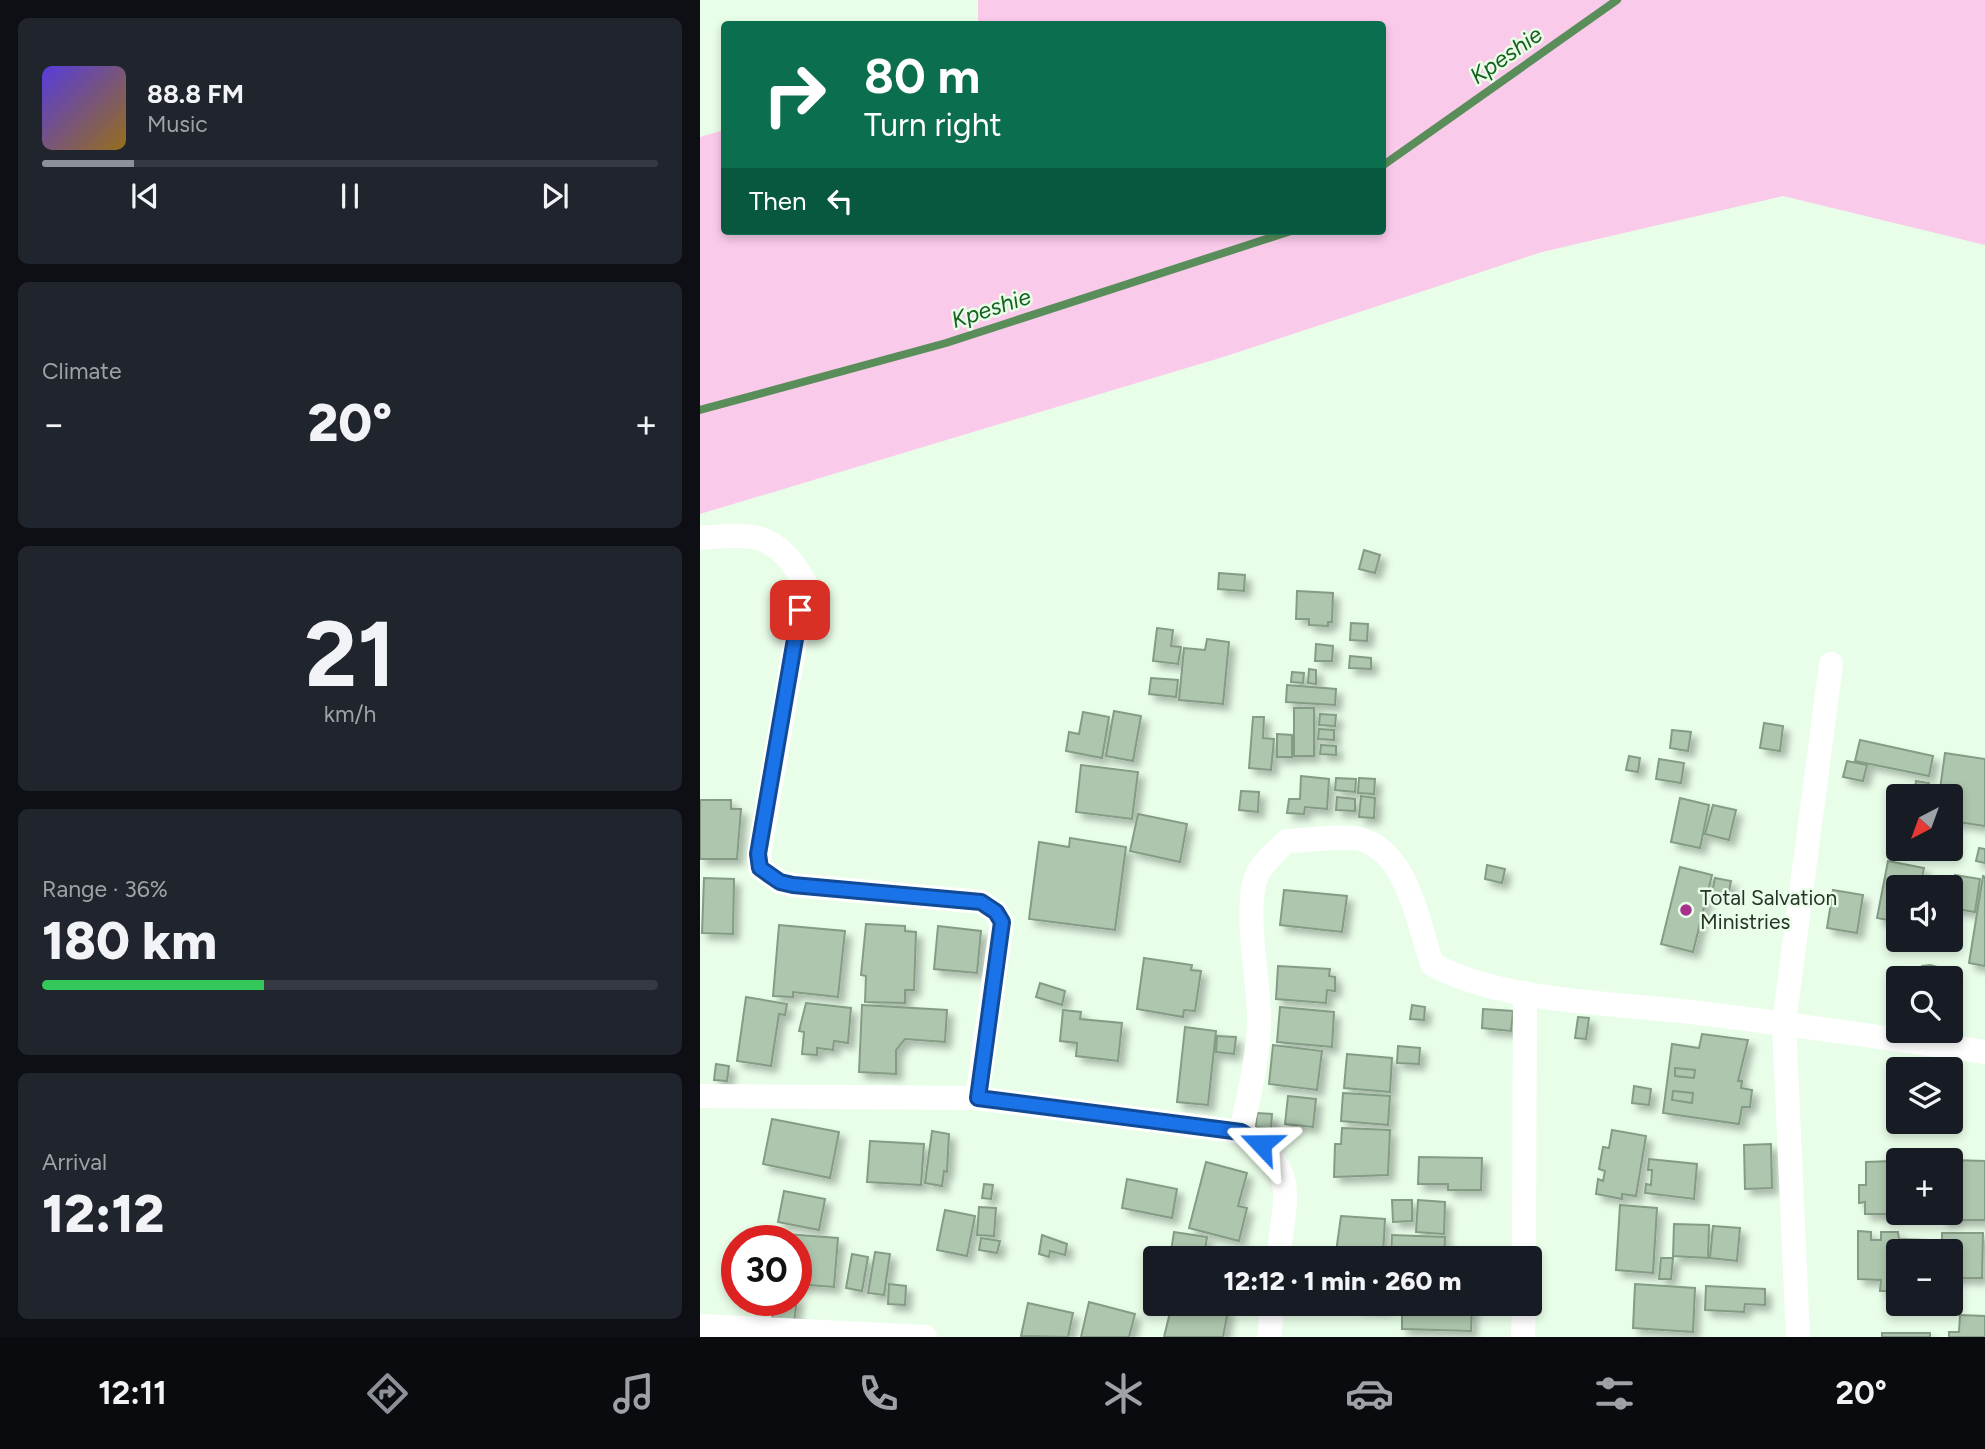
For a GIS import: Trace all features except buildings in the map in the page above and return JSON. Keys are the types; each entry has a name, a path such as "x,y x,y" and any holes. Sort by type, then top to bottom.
{"street":[{"path":"700,538 741,534 777,544 794,564 805,583 758,854 760,868 780,882 793,885 981,902 996,912 1002,922 978,1098"},
{"path":"1798,1337 1784,1023 1831,664"},
{"path":"1241,1132 1257,1065 1259,1019 1252,906 1256,876 1266,860 1287,841 1361,839 1387,854 1401,874 1432,964 1454,977 1525,993 1784,1023 1985,1052"},
{"path":"1524,1246 1525,993"},
{"path":"700,1096 978,1098 1241,1132 1261,1144 1275,1160 1287,1186 1280,1246"},
{"path":"1269,1337 1272,1316"},
{"path":"1523,1337 1524,1316"},
{"path":"700,1326 925,1337"}],"shaded area":[{"path":"978,0 1985,0 1985,245 1783,196 1542,252 1220,358 700,514 700,137 721,131 721,235 1386,235 1386,21 978,21"}],"waterway":[{"name":"Kpeshie","path":"1386,163 1617,0"},
{"name":"Kpeshie","path":"700,410 946,343 1279,235"}],"place":[{"name":"Total Salvation Ministries","path":"1686,910"}],"route":[{"path":"800,610 758,854 760,868 780,882 793,885 981,902 996,912 1002,922 978,1098 1241,1132 1261,1144"}]}
